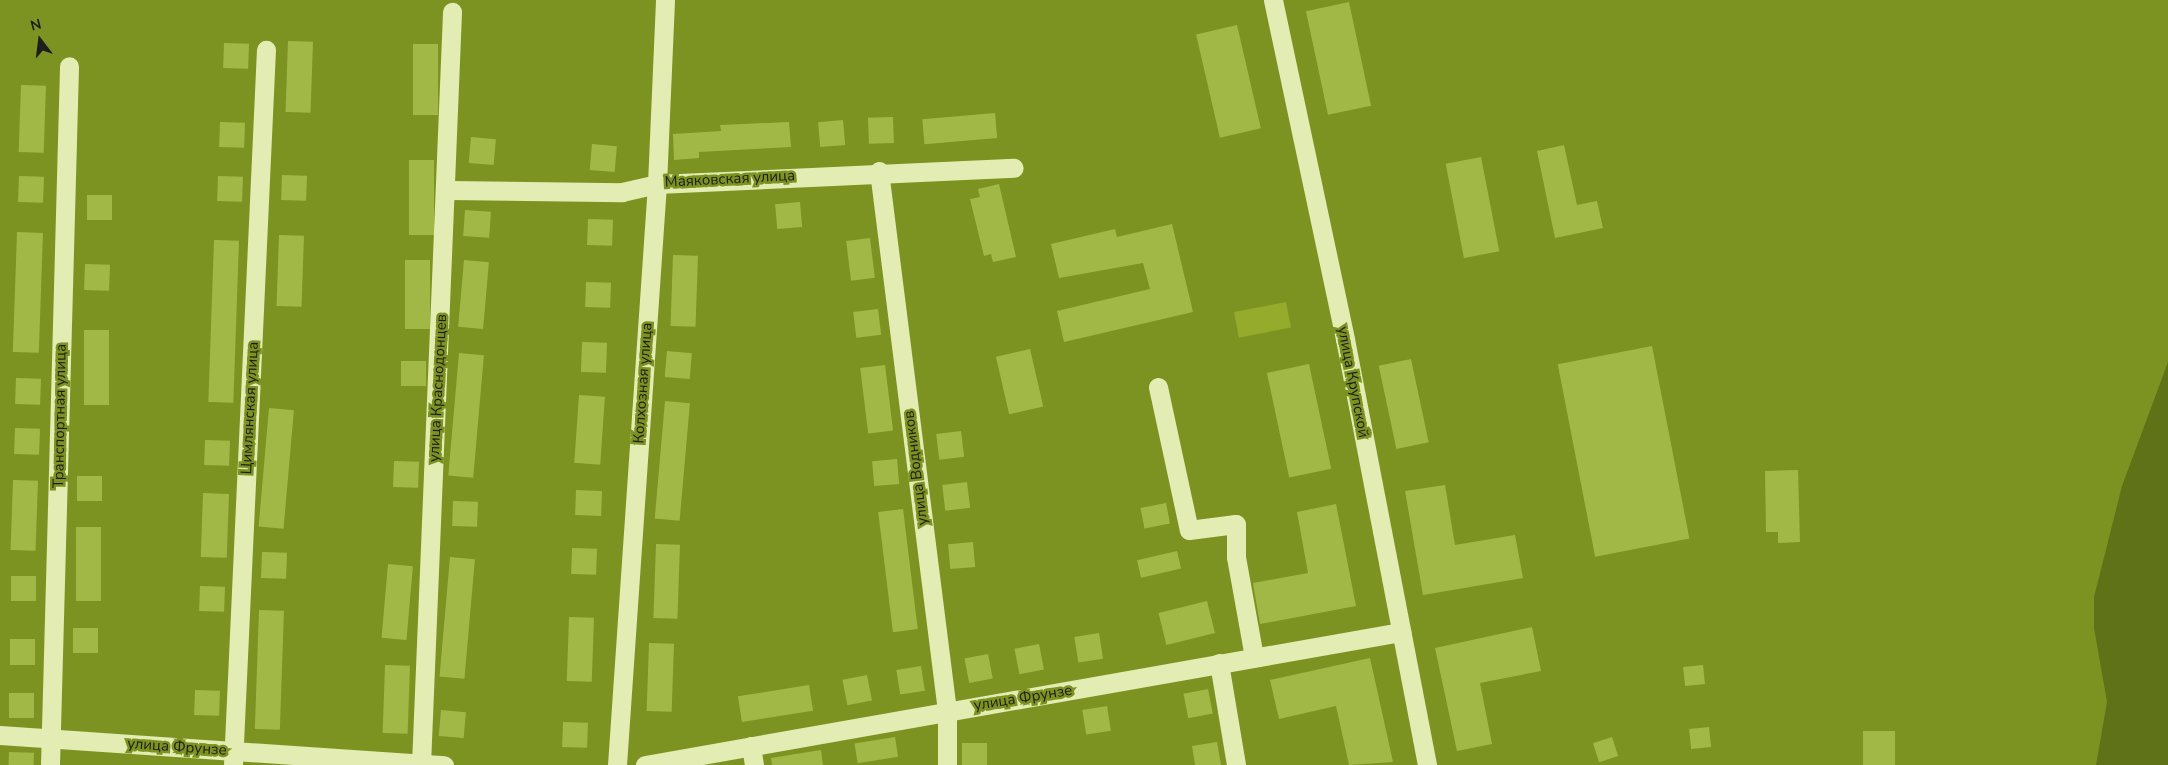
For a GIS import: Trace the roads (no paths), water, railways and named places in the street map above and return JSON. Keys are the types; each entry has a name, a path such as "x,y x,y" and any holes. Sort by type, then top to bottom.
{"street":[{"name":"Колхозная улица","path":"617,765 657,184 664,0"},
{"name":"улица Крупской","path":"1272,0 1427,765"},
{"name":"улица Краснодонцев","path":"421,764 448,190 452,12"},
{"name":"Цимлянская улица","path":"233,758 266,50"},
{"name":"Транспортная улица","path":"50,765 69,66"},
{"name":"Маяковская улица","path":"448,190 622,192 657,184 879,171 1014,168"},
{"name":"улица Водников","path":"879,171 948,711 947,765"},
{"path":"1158,387 1189,530 1236,524 1236,557 1254,657"},
{"name":"улица Фрунзе","path":"645,765 1401,632"},
{"path":"1219,663 1236,765"},
{"name":"улица Фрунзе","path":"0,735 52,738 233,758 444,765"},
{"path":"751,746 754,765"}]}
